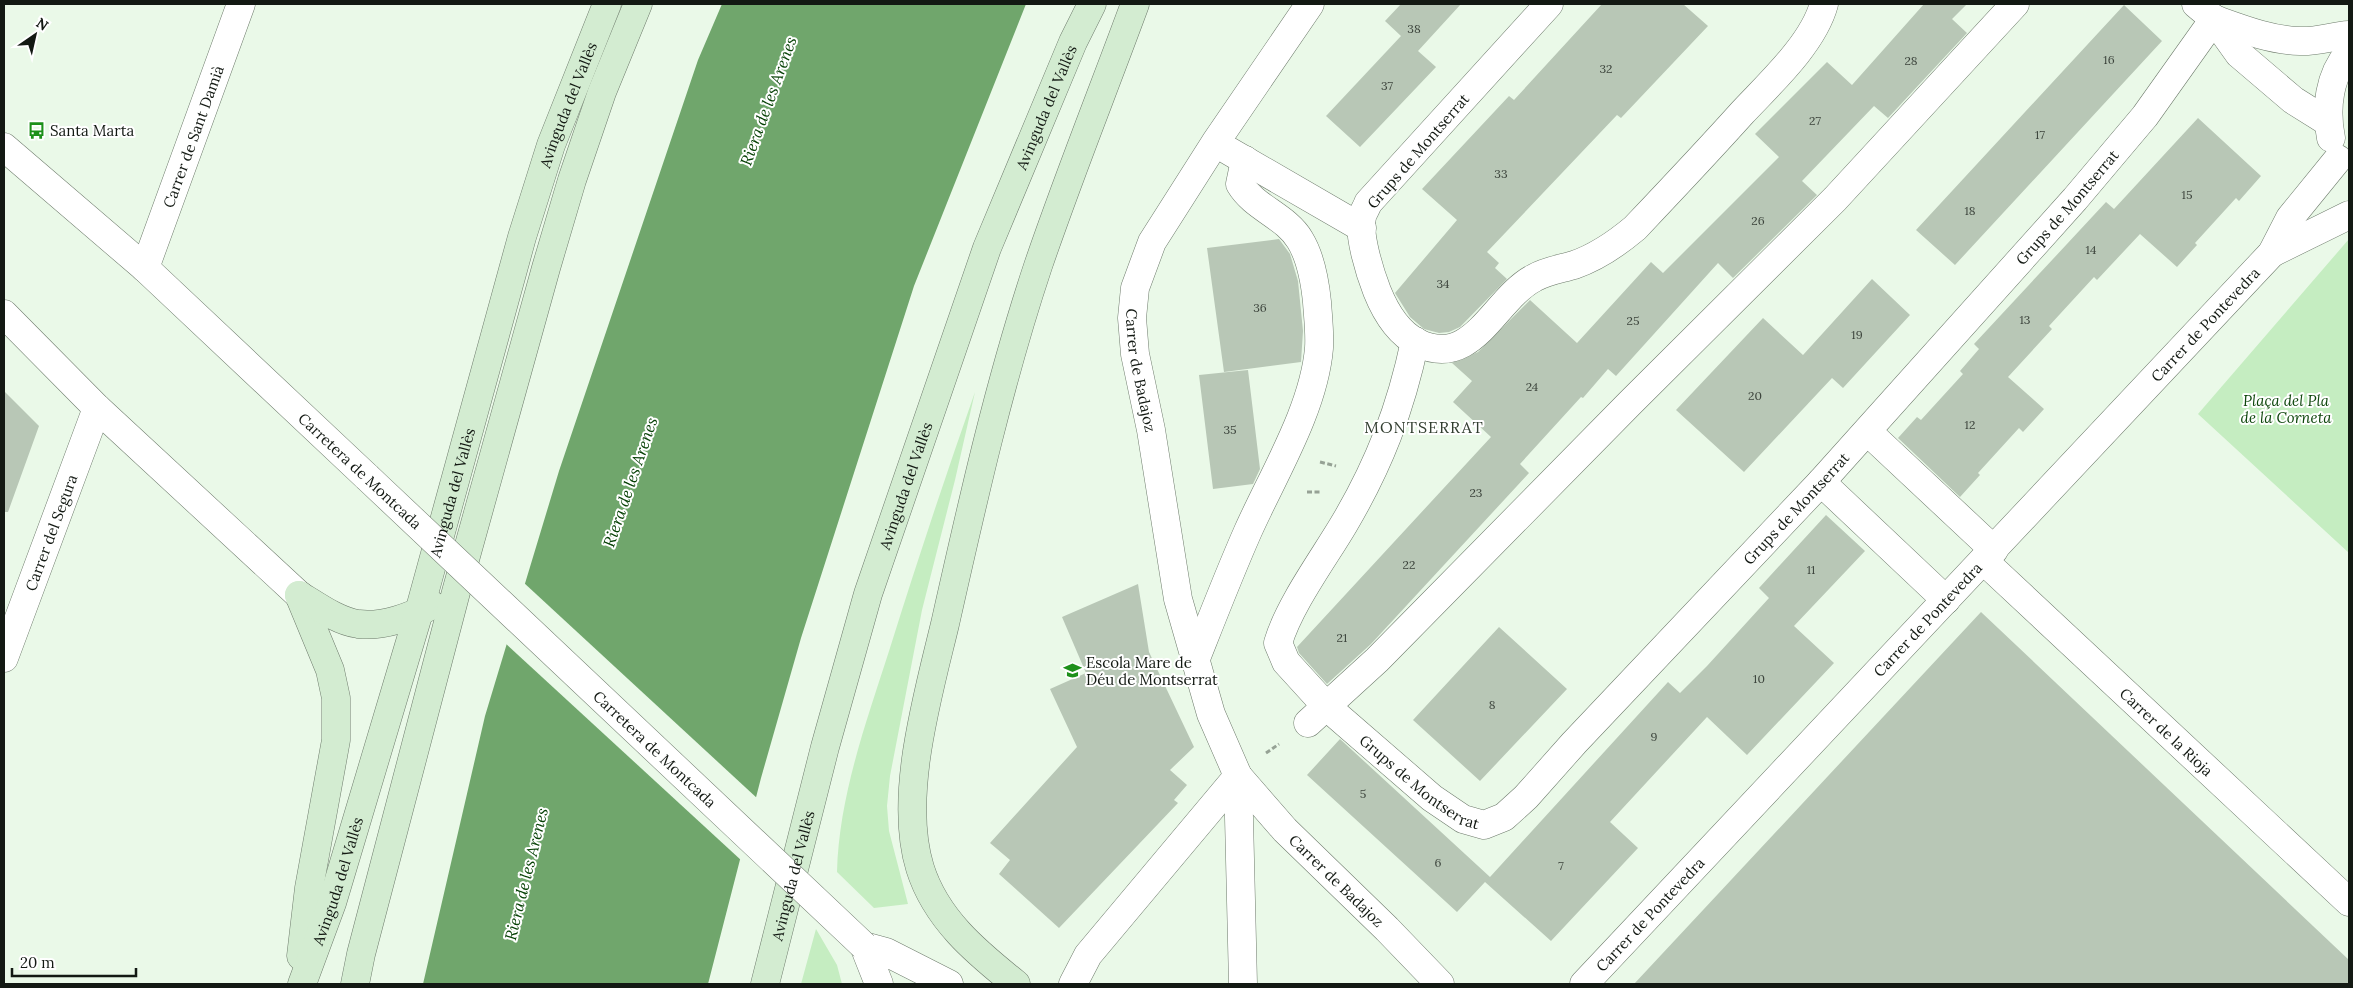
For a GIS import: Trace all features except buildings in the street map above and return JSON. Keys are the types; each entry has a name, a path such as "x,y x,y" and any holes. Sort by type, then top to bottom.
{"main road":[{"name":"Avinguda del Vallès","path":"302,984 332,903 419,612 522,237 551,145 607,4"},
{"name":"Avinguda del Vallès","path":"355,984 363,944 456,592 572,180 602,92 638,4"},
{"name":"Avinguda del Vallès","path":"765,984 825,747 868,594 987,248 1073,42 1092,4"},
{"path":"1016,984 960,936 940,912 929,892 920,867 914,839 912,810 920,741 989,435 1021,321 1041,258 1135,4"},
{"path":"298,595 331,614 357,624 388,622 419,612 456,592"},
{"path":"298,595 330,670 336,698 336,740 309,888 298,984"}],"street":[{"name":"Carrer de Sant Damià","path":"145,268 241,4"},
{"name":"Carrer de Badajoz","path":"1310,4 1215,143 1152,242 1135,288 1132,318 1135,354 1151,430 1178,600 1211,714 1238,776 1286,830 1440,984"},
{"name":"Grups de Montserrat","path":"1549,4 1368,203 1362,217 1362,228 1369,265 1383,307 1398,326 1415,341 1429,348 1442,350 1460,345 1472,337 1519,289 1533,278 1575,265 1613,246 1635,228 1674,188 1811,34 1824,4"},
{"path":"1318,715 1430,608 1630,403 1835,199 2015,4"},
{"path":"2205,12 2271,38 2294,41 2349,35"},
{"path":"2205,12 2239,54 2293,100 2328,122"},
{"name":"Grups de Montserrat","path":"1415,341 1406,384 1371,477 1290,614 1278,643 1286,662 1318,715 1463,819 1484,825 1504,818 1526,797 1574,743 1868,432 2075,199 2145,116 2205,12"},
{"path":"2344,168 2331,141 2328,122 2330,90 2343,60 2349,52"},
{"path":"1215,143 1362,228"},
{"name":"Carretera de Montcada","path":"4,147 145,268 864,946 877,974 879,984"},
{"path":"1195,661 1248,531 1286,451 1309,395 1319,348 1315,286 1308,256 1300,239 1274,214 1246,195 1240,184 1245,160"},
{"name":"Carrer de Pontevedra","path":"1584,984 2272,253 2290,218 2344,168"},
{"name":"Carrer de Pontevedra","path":"2272,253 2349,215"},
{"path":"4,314 97,408 298,595"},
{"name":"Carrer del Segura","path":"4,658 97,408"},
{"name":"Carrer de la Rioja","path":"1868,432 1989,555 2349,902"},
{"path":"1821,482 1946,600"},
{"path":"1073,984 1088,955 1099,940 1238,776"},
{"path":"1238,776 1243,984"},
{"name":"Carretera de Montcada","path":"864,946 886,952 949,984"}],"path":[{"path":"1286,451 1371,477"},
{"path":"1238,776 1318,715"}],"green space":[{"name":"Plaça del Pla de la Corneta","path":"2349,239 2349,553 2198,414"},
{"path":"975,392 922,610 890,776 887,806 889,831 908,904 874,908 837,872 843,815 856,758 872,703 931,520"},
{"path":"816,929 837,965 842,984 801,984"}],"water":[{"name":"Riera de les Arenes","path":"722,4 1026,4 914,286 801,638 761,778 708,984 423,984 485,716 559,471 698,60"}],"pier":[{"path":"523,582 758,799 742,861 505,643"}],"place":[{"name":"Santa Marta","path":"36,130"},
{"name":"Escola Mare de Déu de Montserrat","path":"1072,671"}],"district":[{"name":"MONTSERRAT","path":"1424,427"}]}
